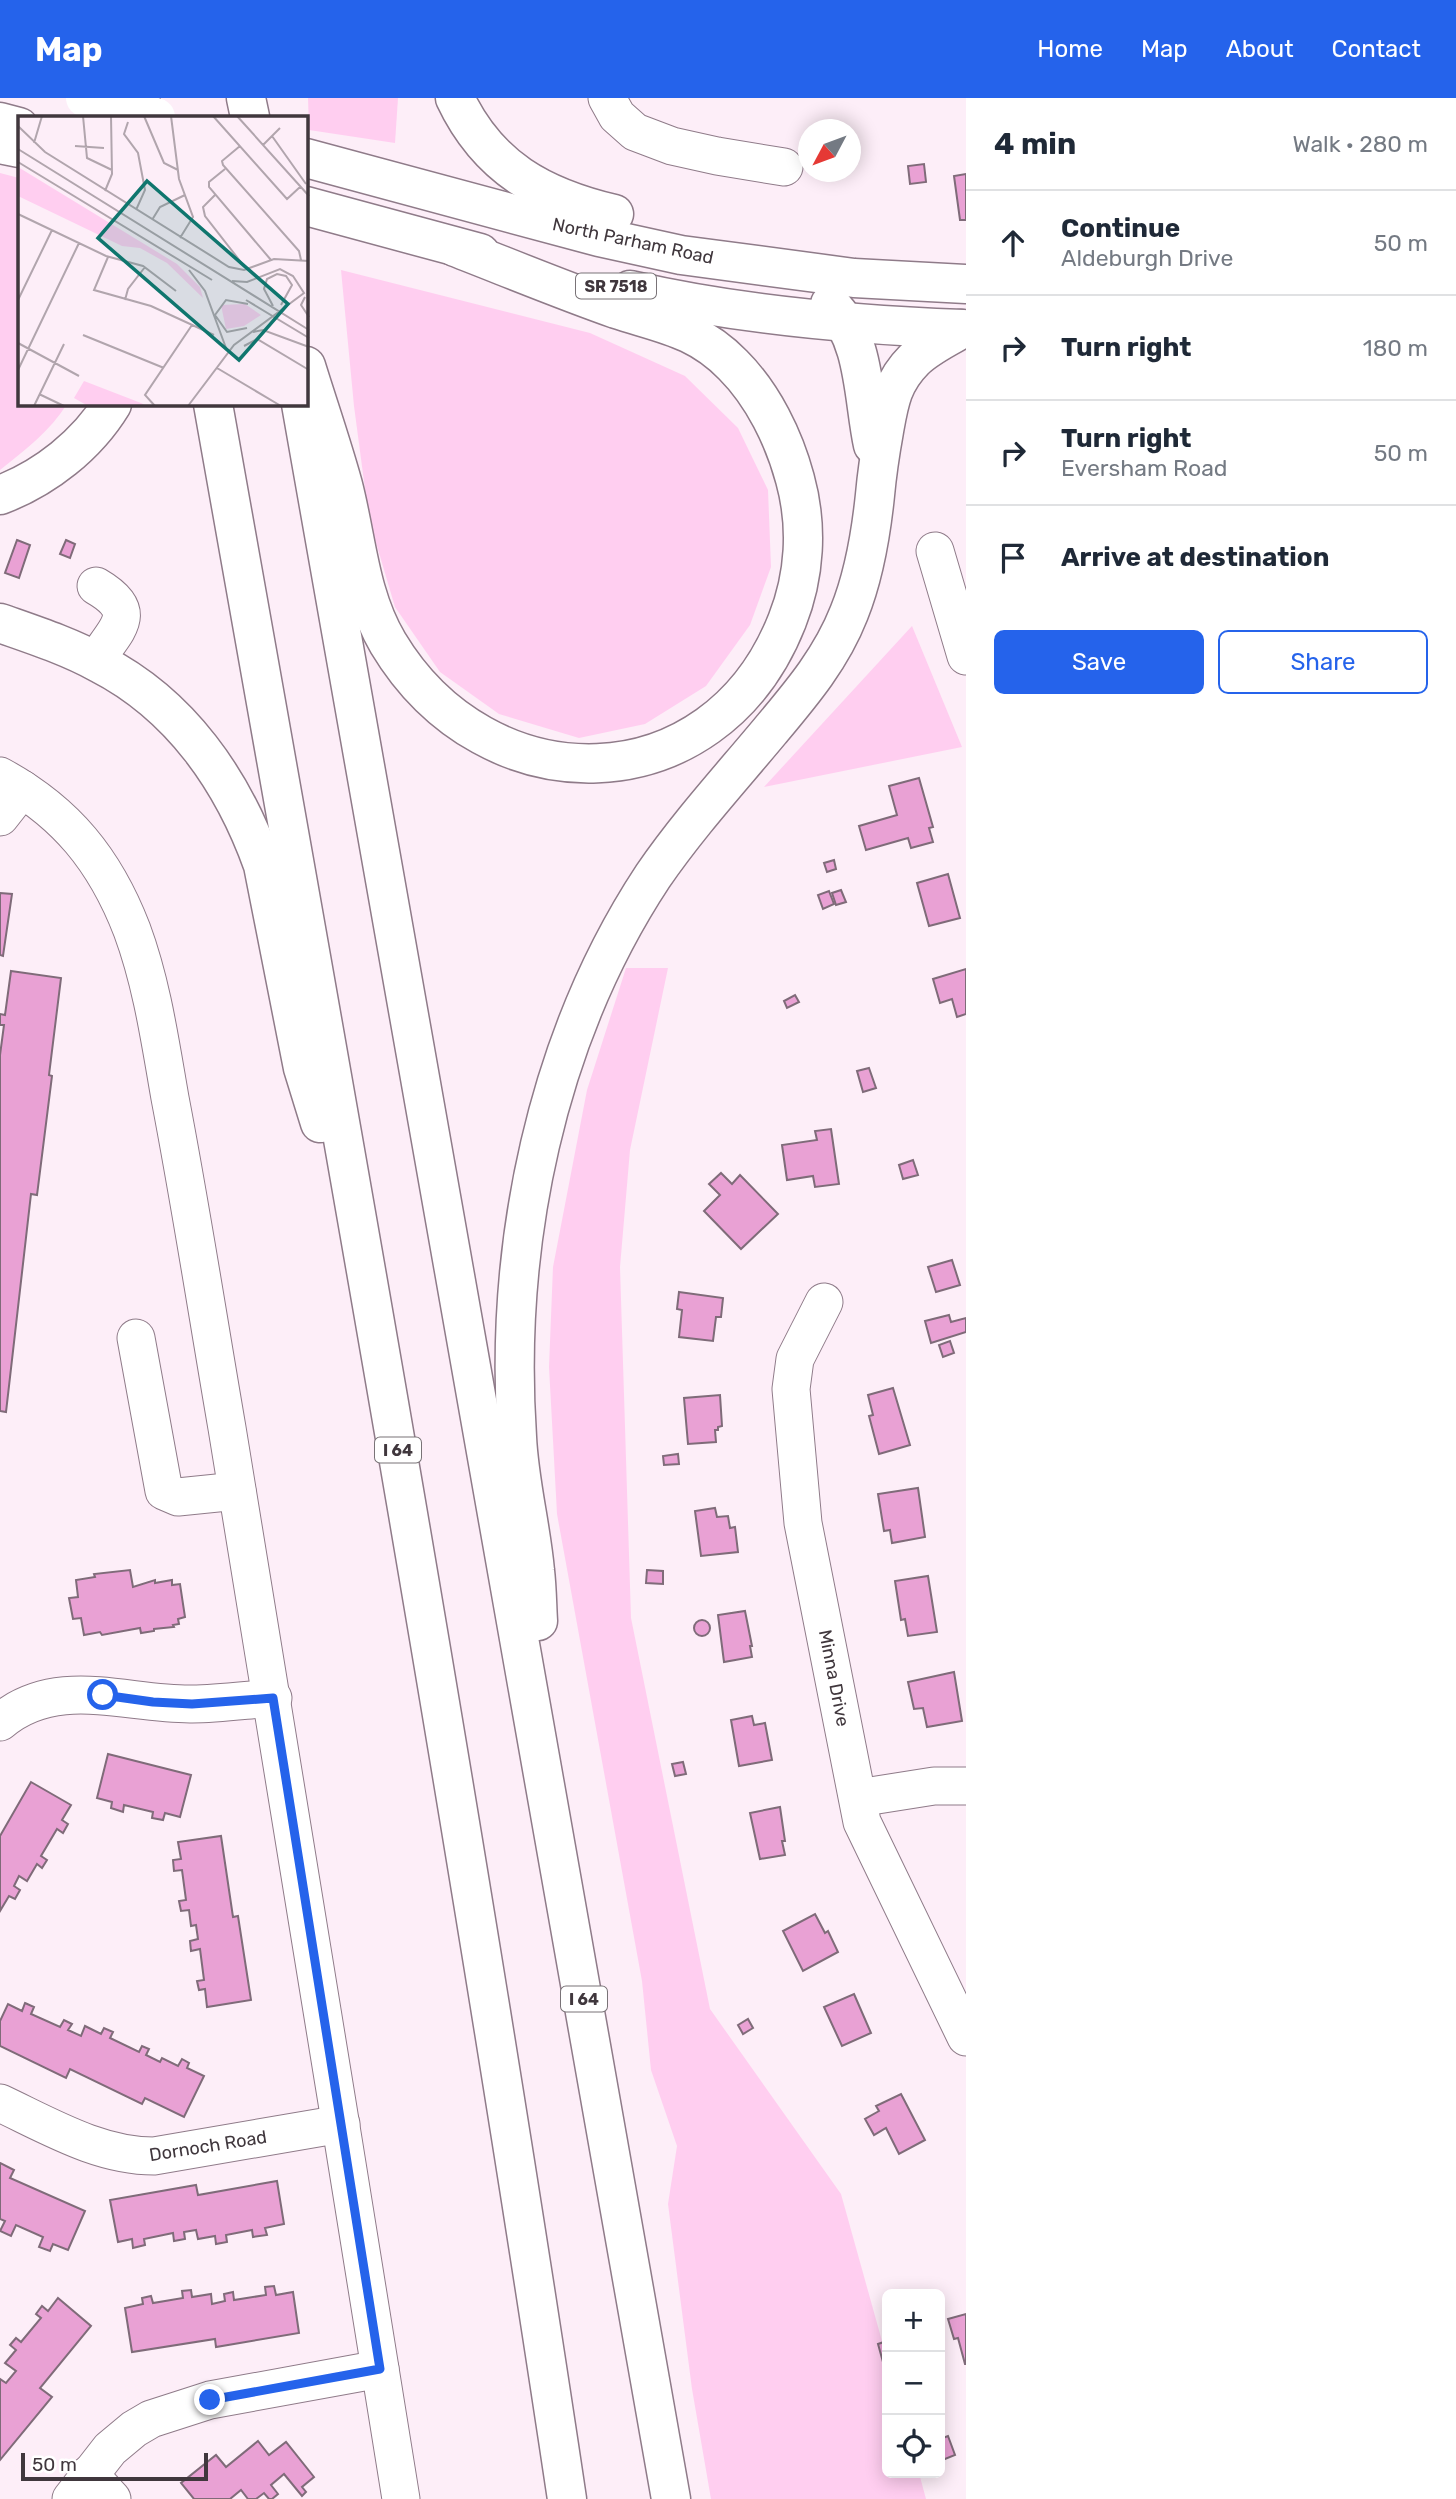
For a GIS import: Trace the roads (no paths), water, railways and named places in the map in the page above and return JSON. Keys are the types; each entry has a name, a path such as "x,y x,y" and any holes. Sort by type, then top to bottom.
{"main road":[{"path":"85,98 155,116"},
{"path":"131,98 134,116"},
{"path":"158,98 159,116"},
{"path":"246,98 250,116"},
{"path":"455,98 483,144 507,167 556,197 590,208 647,222 730,237 966,263"},
{"path":"0,122 18,127"},
{"path":"0,144 18,148"},
{"name":"North Parham Road","path":"308,159 599,237 681,255 854,278 966,284"},
{"name":"SR 7518","path":"308,207 455,247 637,291 722,308 844,323 964,329"},
{"path":"308,372 344,487 358,564 376,621 407,670 457,719 504,747 540,759 569,764 594,764 636,758 664,749 696,733 723,713 751,684 780,639 798,588 803,559 800,495 789,457 770,416 752,387 732,364 691,333 619,309 455,247"},
{"path":"780,267 821,296 844,323 857,353 877,464"},
{"path":"550,1805 535,1570 519,1464 515,1349 522,1256 543,1142 570,1043 587,999 621,929 676,844 807,687 830,654 849,614 861,579 888,403 902,374 926,349 964,329"},
{"path":"0,495 61,461 81,443 110,406"},
{"name":"I 64","path":"213,406 475,1902 567,2499"},
{"name":"I 64","path":"301,406 671,2499"},
{"path":"0,623 58,643 136,685 172,715 219,773 252,834 263,865 303,1068 368,1280"}],"street":[{"path":"607,98 617,116 635,132 671,146 785,167"},
{"path":"935,551 966,656"},
{"path":"95,661 121,622 122,612 120,603 96,586"},
{"path":"7,794 50,807 72,830 106,876 133,932 150,987 273,1698 401,2499"},
{"name":"Minna Drive","path":"824,1302 795,1359 791,1389 803,1523 862,1822 877,1858 966,2038"},
{"path":"136,1338 164,1491 178,1497 237,1491"},
{"path":"0,1722 32,1702 58,1697 103,1695 192,1704 273,1698"},
{"path":"858,1798 934,1786 966,1786"},
{"name":"Dornoch Road","path":"0,2104 95,2147 140,2156 155,2156 341,2124"},
{"path":"91,2491 110,2449 151,2419 210,2400 380,2369"}]}
